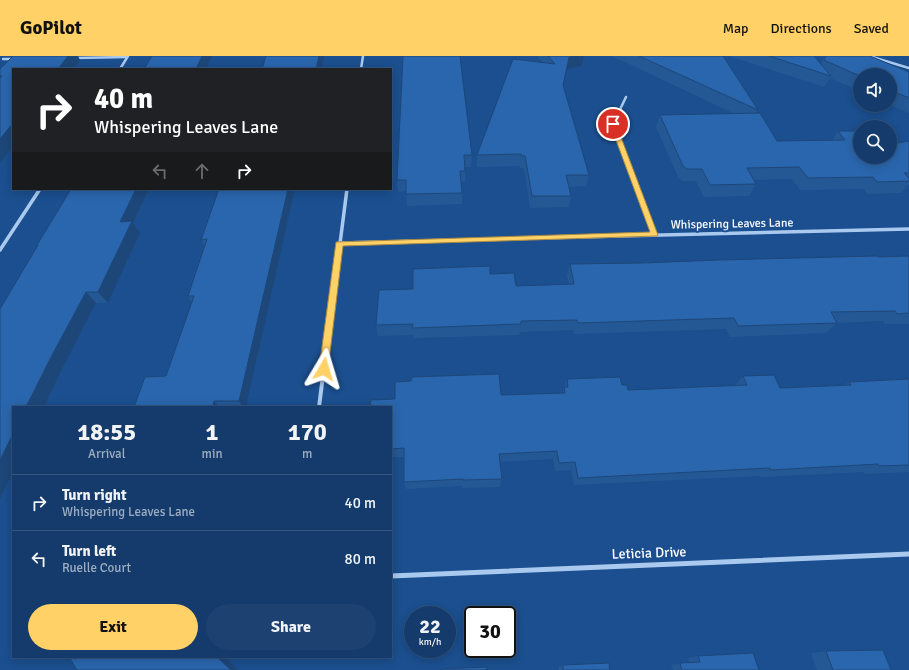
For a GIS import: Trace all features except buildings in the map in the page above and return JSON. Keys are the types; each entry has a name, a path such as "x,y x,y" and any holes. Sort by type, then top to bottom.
{"street":[{"path":"361,68 363,56"},
{"path":"869,56 909,68"},
{"path":"73,58 128,57"},
{"path":"121,68 128,57"},
{"path":"3,59 18,59"},
{"path":"626,97 613,124 655,235"},
{"path":"0,250 39,190"},
{"path":"319,406 347,190"},
{"name":"Whispering Leaves Lane","path":"339,244 909,229"},
{"name":"Leticia Drive","path":"392,576 909,554"}],"route":[{"path":"324,369 339,244 655,235 613,124"}]}
